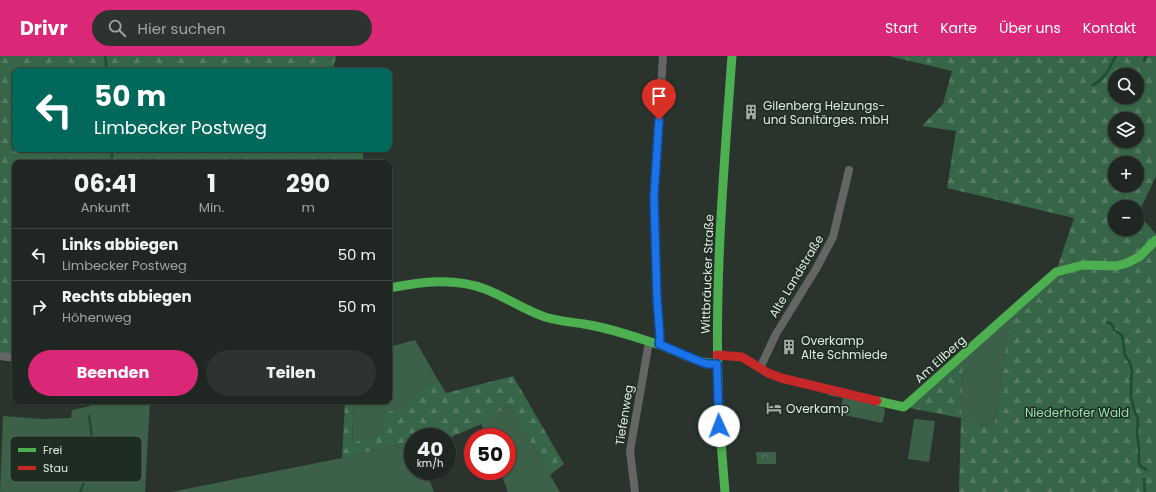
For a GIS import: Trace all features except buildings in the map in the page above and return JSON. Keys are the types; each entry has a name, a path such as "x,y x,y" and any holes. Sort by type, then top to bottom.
{"street":[{"path":"659,344 660,338 656,292 654,197 663,56"},
{"name":"Wittbräucker Straße","path":"725,492 719,426 717,297 720,223 732,56"},
{"name":"Alte Landstraße","path":"760,368 776,334 816,269 833,237 850,170"},
{"name":"Am Ellberg","path":"392,287 426,281 457,282 471,285 483,288 540,316 583,324 659,344 707,364 732,356 742,357 768,373 788,380 904,407 1056,272 1072,267 1086,265 1110,267 1119,266 1134,261 1156,240"},
{"name":"Tiefenweg","path":"635,492 630,451 649,342"},
{"path":"0,356 12,358"}],"green space":[{"path":"0,56 336,56 333,68 12,68 12,152 362,152 364,160 12,160 12,356 0,354"},
{"name":"Niederhofer Wald","path":"889,56 1156,56 1156,176 1144,201 1144,200 1108,200 1108,236 1144,236 1144,221 1156,234 1156,492 959,492 961,418 965,421 994,427 1011,312 1056,272 1074,218 947,188 956,131 922,126 943,104 952,71"},
{"path":"1011,312 994,427 965,421 961,418 964,354"},
{"path":"415,340 438,380 422,388 409,403 384,414 384,432 352,443 354,404 392,404 392,346"},
{"path":"964,354 961,418 904,407"},
{"path":"513,376 564,464 550,475 509,405 481,424 472,428 464,428 464,432 456,435 456,428 404,428 404,443 342,458 345,404 354,404 352,443 384,432 384,414 409,403 422,388 438,380 446,393"},
{"path":"830,392 884,408 885,413 882,423 840,414 843,398 827,395"},
{"path":"90,404 150,404 145,492 0,492 3,416 43,419 71,418 72,410 90,406"},
{"path":"509,405 560,492 508,492 503,480 516,480 516,428 483,428 481,424"},
{"path":"914,419 935,421 929,462 908,459"},
{"path":"404,443 404,480 429,480 434,492 171,492 342,458"},
{"path":"756,452 776,452 776,464 757,464"}],"waterway":[{"path":"105,56 107,68"},
{"path":"1093,85 1105,75 1116,56"},
{"path":"1144,61 1146,56"},
{"path":"111,160 113,152"},
{"path":"1107,322 1112,324 1114,330 1122,335 1125,355 1130,363 1132,371 1131,396 1134,410 1138,419 1137,435 1139,462 1140,466 1146,470"},
{"path":"89,416 92,436"},
{"path":"1144,479 1145,492"},
{"path":"80,492 84,482"}],"traffic: fast":[{"path":"725,492 718,397 717,342 721,220 732,56"},
{"path":"877,401 904,407 1056,272 1083,265 1116,266 1127,263 1139,257 1156,240"},
{"path":"392,288 437,282 473,285 493,292 545,317 612,330 657,344 694,359 717,364"}],"traffic: jam":[{"path":"717,355 742,357 768,373 781,378 877,401"}],"place":[{"name":"Gilenberg Heizungs- und Sanitärges. mbH","path":"751,112"},
{"name":"Overkamp Alte Schmiede","path":"789,347"},
{"name":"Overkamp","path":"774,408"}],"route":[{"path":"659,120 654,197 657,298 660,338 659,344 701,362 707,364 717,364 719,426"}]}
